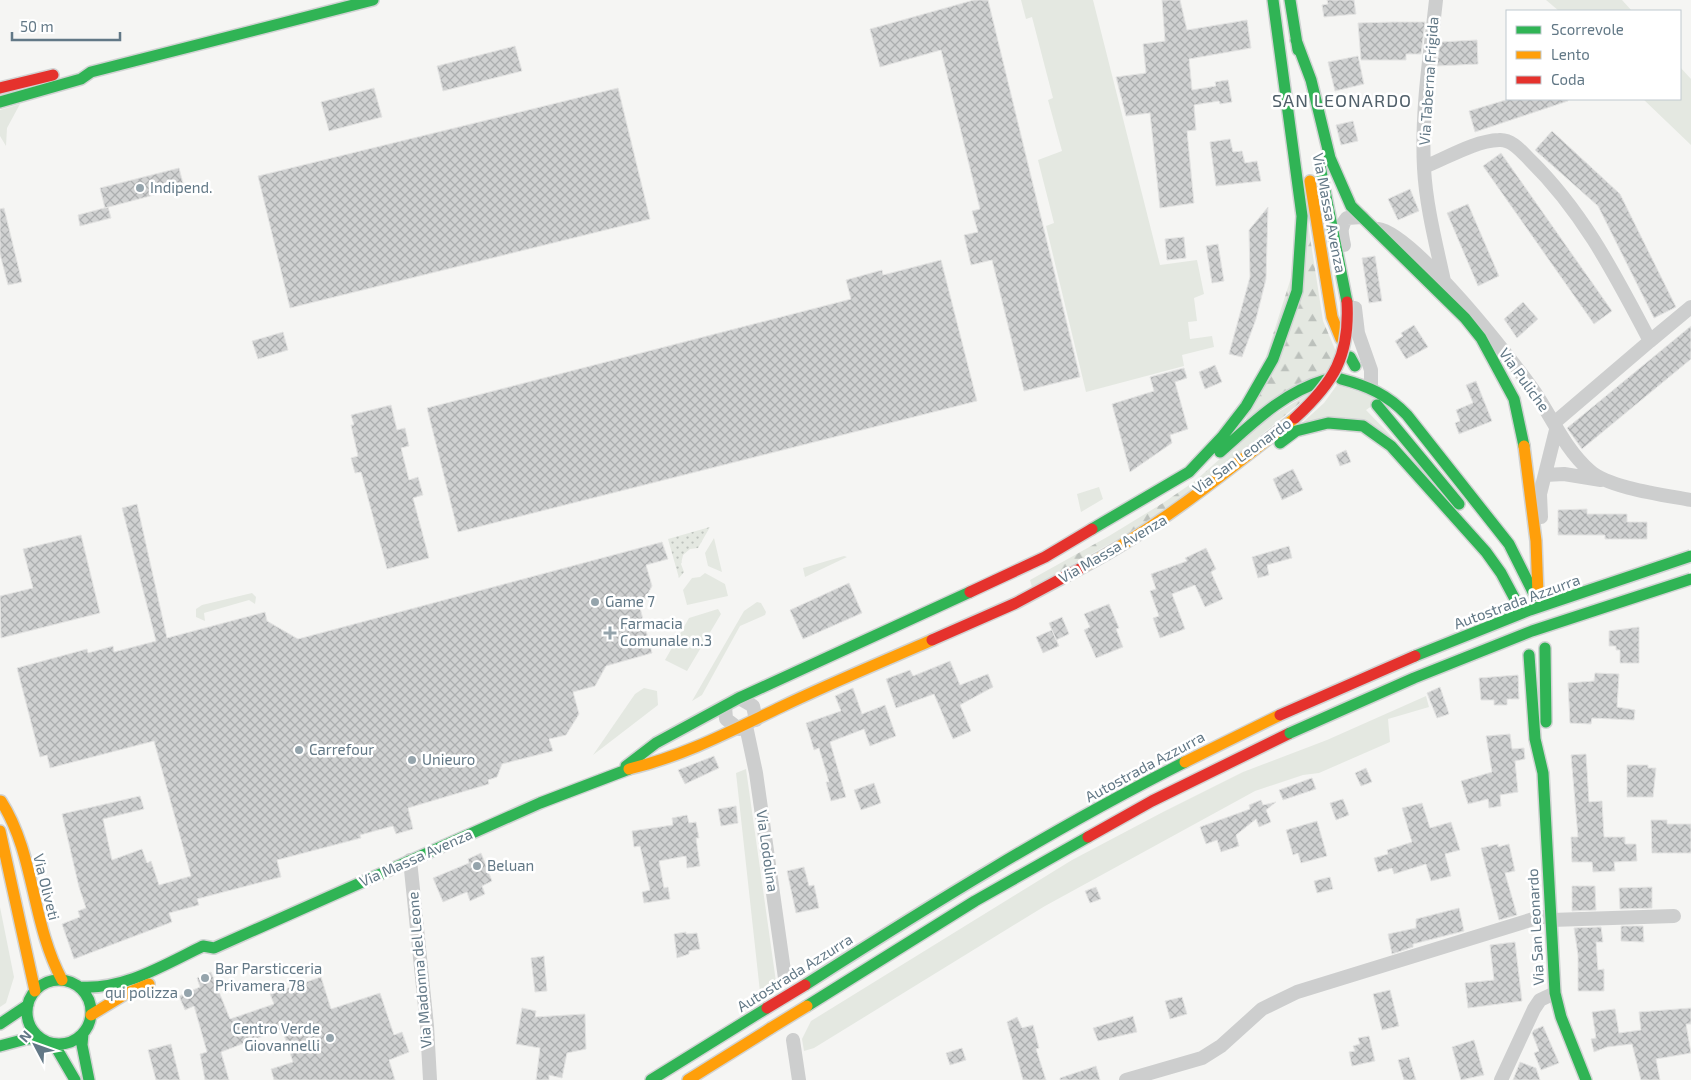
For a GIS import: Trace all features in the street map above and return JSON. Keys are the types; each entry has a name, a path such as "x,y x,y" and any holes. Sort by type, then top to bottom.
{"main road":[{"path":"0,102 81,79 91,72 373,0"},
{"name":"Via Massa Avenza","path":"619,771 656,743 739,698 1045,557 1189,472 1222,438 1261,382 1273,358 1296,291 1302,216 1273,0"},
{"name":"Via Massa Avenza","path":"62,980 89,989 113,984 204,946 211,953 410,860 619,771 665,760 747,725 1016,603 1125,545 1165,519 1295,418 1321,394 1343,357 1348,332 1347,302 1296,40 1290,0"},
{"path":"1276,16 1290,67 1332,317 1341,339"},
{"path":"1296,40 1311,80 1330,158 1351,206 1465,318 1481,338 1514,398 1519,419 1536,542 1529,599"},
{"path":"0,88 77,69 91,72"},
{"path":"1341,379 1371,386 1393,400 1407,415 1509,544 1529,599"},
{"name":"Via San Leonardo","path":"1189,472 1213,458 1284,397 1312,383 1325,380"},
{"path":"1377,405 1510,565 1529,599"},
{"name":"Via San Leonardo","path":"1134,552 1179,522 1296,431 1328,423 1363,426 1391,446 1486,552 1501,573 1529,599"},
{"name":"Autostrada Azzurra","path":"651,1080 971,880 1144,783 1280,715 1408,659 1530,610 1691,556"},
{"path":"1016,603 1060,591 1118,561"},
{"path":"688,1080 992,892 1152,801 1290,733 1414,678 1523,635 1691,579"},
{"name":"Via San Leonardo","path":"1542,768 1546,739 1544,648"},
{"name":"Via San Leonardo","path":"1529,655 1535,739 1542,768 1555,993 1561,1017 1586,1080"},
{"name":"Via Oliveti","path":"0,823 1,799"},
{"name":"Via Oliveti","path":"1,799 15,824 42,936 62,980"},
{"path":"0,831 35,991"},
{"path":"89,1080 82,1045 83,1033 91,1015 127,993 191,966"},
{"path":"0,1024 28,1005 35,991 52,980 62,980"},
{"path":"80,987 88,1000 91,1015"},
{"path":"28,1005 29,1023 40,1038"},
{"path":"0,1046 26,1039 40,1038 54,1044 65,1044 83,1033"},
{"path":"54,1044 75,1080"}],"street":[{"name":"Via Taberna Frigida","path":"1436,0 1424,108 1424,167 1433,229 1444,281"},
{"path":"1424,167 1480,144 1501,140 1513,144 1542,172 1583,221 1603,253 1650,341"},
{"path":"1362,218 1347,218 1341,228 1358,333 1370,370 1371,386"},
{"name":"Via Puliche","path":"1372,228 1383,230 1398,238 1444,281 1483,325 1535,393 1555,427 1580,462 1591,472 1605,480 1691,500"},
{"path":"1536,542 1541,530 1540,494 1555,427 1650,341 1691,307"},
{"path":"1545,475 1564,474 1605,480"},
{"path":"725,706 726,719 747,725 753,706 739,698"},
{"name":"Via Lodolina","path":"747,725 756,774 784,978"},
{"name":"Via Madonna del Leone","path":"410,860 427,1026 430,1080"},
{"path":"1126,1080 1202,1058 1221,1046 1262,1009 1297,992 1540,918 1674,916"},
{"path":"1501,1080 1534,1009 1540,1000 1555,993"},
{"path":"793,1040 799,1080"}],"green space":[{"path":"1021,0 1093,0 1160,265 1197,260 1204,294 1194,298 1197,321 1188,322 1190,339 1212,336 1214,347 1182,355 1184,366 1086,392 1046,226 1054,223 1038,160 1062,151 1048,100 1053,98 1032,17 1026,19"},
{"path":"1546,0 1622,0 1631,10 1558,10"},
{"path":"1681,68 1691,79 1691,145 1644,100 1681,100"},
{"path":"20,104 7,128 6,146 0,136 0,110"},
{"path":"1308,224 1323,321 1337,354 1330,370 1245,423"},
{"path":"1337,385 1382,399 1366,410 1393,438 1301,424 1324,403"},
{"path":"1319,387 1172,509 1032,587 1030,580 1109,536 1163,503 1195,481 1258,425"},
{"path":"1099,487 1103,499 1081,512 1077,494"},
{"path":"710,527 698,548 690,549 683,555 681,564 684,572 679,578 668,539"},
{"path":"714,538 722,572 708,566 705,553"},
{"path":"844,556 847,557 805,577 803,568"},
{"path":"705,573 725,584 728,596 687,605 683,590 692,578 700,577"},
{"path":"252,593 256,597 255,604 249,600 204,613 205,621 196,617 196,609 202,605"},
{"path":"757,602 761,603 766,612 765,615 740,626 702,695 692,701 744,611"},
{"path":"718,609 721,614 687,671 665,660 689,618"},
{"path":"644,688 657,691 658,705 593,755 635,694"},
{"path":"1426,696 1429,707 1388,719 1390,742 1319,773 1303,775 1255,791 1045,906 814,1048 804,1051 802,1039 811,1021 1072,860 1243,772 1327,740"},
{"path":"746,769 776,982 760,992 736,773"},
{"path":"0,907 14,977 6,1003 0,1007"}],"building":[{"path":"974,0 988,0 1080,377 1024,391 992,260 971,265 964,235 978,232 972,211 980,209 941,50 880,67 870,29"},
{"path":"1162,0 1180,0 1187,30 1247,20 1251,48 1189,59 1192,90 1216,86 1215,82 1228,80 1232,102 1220,104 1219,101 1194,105 1196,130 1187,131 1194,203 1160,208 1150,113 1126,116 1116,77 1146,73 1143,44 1165,41"},
{"path":"1327,0 1354,0 1356,14 1324,17 1322,5 1328,4"},
{"path":"1425,22 1421,54 1406,54 1406,60 1361,60 1358,23"},
{"path":"1477,40 1478,64 1437,66 1440,42"},
{"path":"515,46 522,71 443,91 437,66"},
{"path":"1358,56 1364,84 1335,91 1328,62"},
{"path":"374,88 382,117 329,131 321,102"},
{"path":"618,88 650,219 290,308 258,176"},
{"path":"1506,100 1568,100 1475,132 1469,111"},
{"path":"1353,121 1358,141 1341,145 1336,125"},
{"path":"1552,131 1620,194 1676,307 1654,318 1598,206 1535,150"},
{"path":"1230,139 1233,152 1242,151 1245,163 1257,161 1261,181 1216,186 1210,142"},
{"path":"1501,153 1612,311 1594,324 1483,166"},
{"path":"179,168 184,187 105,208 100,188"},
{"path":"1410,189 1419,211 1398,220 1388,199"},
{"path":"1468,204 1499,276 1478,286 1447,213"},
{"path":"108,207 111,218 80,226 78,215"},
{"path":"1268,207 1266,279 1256,319 1242,357 1229,354 1250,277 1249,230"},
{"path":"4,208 22,282 8,285 0,254 0,209"},
{"path":"1184,237 1186,258 1167,260 1165,239"},
{"path":"1218,244 1224,281 1212,283 1206,246"},
{"path":"1375,256 1382,301 1369,303 1362,258"},
{"path":"941,260 977,401 458,532 427,408 851,299 846,280 882,270 883,275"},
{"path":"1523,302 1538,319 1517,338 1504,319"},
{"path":"1414,325 1428,347 1406,359 1395,341 1403,336 1401,333"},
{"path":"1691,326 1691,359 1582,449 1567,428"},
{"path":"283,332 288,350 258,359 252,341"},
{"path":"1215,365 1222,382 1205,389 1199,372"},
{"path":"1184,368 1187,378 1175,382 1188,429 1170,435 1172,443 1130,472 1112,404 1154,391 1150,377"},
{"path":"1476,381 1492,421 1459,434 1455,423 1460,421 1456,410 1473,403 1466,385"},
{"path":"391,405 397,430 405,428 409,446 401,448 409,480 418,477 423,495 413,498 429,558 387,569 361,472 355,473 351,458 358,456 351,425 354,425 351,415"},
{"path":"1346,450 1351,462 1340,466 1336,455"},
{"path":"1293,469 1303,490 1282,500 1273,479"},
{"path":"137,504 167,638 265,612 267,621 298,639 662,542 668,559 646,565 652,586 640,608 652,653 606,666 595,686 573,692 579,714 566,735 549,739 553,751 502,764 497,777 488,780 489,784 408,808 413,829 396,834 393,826 360,835 361,838 277,860 281,877 197,899 199,905 169,913 172,922 74,959 62,924 80,917 78,911 86,908 79,887 62,814 140,796 144,809 103,819 112,860 142,849 147,863 151,861 159,885 191,876 154,741 50,768 47,755 40,757 17,668 87,649 88,653 113,646 114,652 156,641 122,508"},
{"path":"1587,509 1587,514 1627,514 1627,522 1647,522 1647,539 1605,539 1605,535 1558,535 1558,510"},
{"path":"81,535 100,613 1,638 0,596 33,588 23,549"},
{"path":"1289,546 1292,558 1267,565 1269,575 1258,578 1252,557"},
{"path":"1206,548 1216,569 1211,572 1223,599 1205,607 1195,585 1172,594 1185,629 1160,638 1153,618 1159,616 1150,591 1156,589 1151,574 1187,561 1185,558"},
{"path":"849,583 862,613 803,639 790,610"},
{"path":"1109,604 1119,628 1116,629 1123,647 1096,658 1084,630 1090,627 1084,614"},
{"path":"1062,617 1069,634 1056,640 1049,623"},
{"path":"1639,627 1639,663 1620,663 1620,650 1616,650 1616,646 1609,646 1609,631"},
{"path":"1052,630 1059,646 1043,653 1036,637"},
{"path":"950,661 960,685 988,674 993,687 960,705 971,731 953,739 934,694 896,708 886,679 910,670 913,676"},
{"path":"1595,673 1619,674 1617,707 1635,710 1634,720 1592,718 1591,724 1570,723 1568,683 1594,681"},
{"path":"1518,675 1519,699 1507,699 1507,705 1494,705 1494,700 1481,700 1479,678"},
{"path":"1440,687 1449,714 1437,718 1427,693"},
{"path":"853,688 862,714 885,705 896,736 870,746 864,729 830,742 846,797 831,801 826,782 829,782 819,748 814,750 806,723 841,711 835,696"},
{"path":"1510,734 1512,749 1524,748 1525,759 1515,761 1518,792 1500,795 1501,806 1489,808 1488,799 1468,804 1461,781 1492,772 1486,736"},
{"path":"1586,754 1589,802 1602,801 1604,837 1625,837 1625,844 1636,844 1637,861 1614,862 1615,871 1593,872 1592,862 1572,862 1571,837 1578,837 1571,755"},
{"path":"714,756 719,768 685,784 678,770"},
{"path":"1627,765 1648,765 1648,768 1656,768 1653,797 1627,797"},
{"path":"1366,768 1372,782 1361,786 1355,773"},
{"path":"1312,778 1316,789 1283,800 1279,790"},
{"path":"874,783 881,803 861,810 854,790"},
{"path":"1343,799 1349,815 1336,820 1330,803"},
{"path":"1261,800 1263,805 1276,802 1266,810 1271,822 1259,827 1256,819 1236,835 1239,846 1221,852 1217,840 1206,844 1200,827 1250,809 1249,805"},
{"path":"1422,803 1430,828 1451,822 1460,850 1445,854 1451,876 1431,881 1426,864 1394,874 1392,868 1378,872 1374,858 1388,854 1387,850 1412,842 1402,808"},
{"path":"736,806 738,823 721,826 718,809"},
{"path":"687,815 689,823 696,822 699,838 696,838 700,866 687,868 686,856 659,861 664,888 668,887 670,899 644,903 642,892 650,890 640,846 634,847 632,831 673,825 672,818"},
{"path":"1651,820 1667,820 1667,824 1691,824 1691,853 1652,853"},
{"path":"1317,821 1327,856 1301,863 1298,853 1293,855 1286,830"},
{"path":"1498,844 1498,847 1509,844 1515,871 1505,873 1517,915 1499,920 1481,848"},
{"path":"481,853 492,881 482,886 485,894 470,901 467,892 443,902 433,878 469,863 468,859"},
{"path":"804,867 809,886 814,885 819,908 796,913 787,871"},
{"path":"1330,877 1333,889 1317,893 1314,881"},
{"path":"1572,886 1595,886 1596,910 1572,911"},
{"path":"1096,887 1101,899 1090,903 1085,891"},
{"path":"1652,887 1652,908 1620,909 1619,888"},
{"path":"1459,908 1464,931 1413,944 1413,947 1392,954 1388,934 1416,928 1416,919"},
{"path":"1621,926 1643,926 1644,942 1621,941"},
{"path":"1601,927 1603,942 1596,942 1598,970 1604,969 1604,991 1578,991 1578,955 1574,928"},
{"path":"686,932 686,934 697,933 700,949 689,951 689,954 677,958 674,934"},
{"path":"1515,942 1522,1001 1468,1008 1465,983 1494,980 1490,945"},
{"path":"544,956 547,991 535,992 531,958"},
{"path":"211,972 230,1019 274,1004 270,994 321,977 331,1009 380,993 394,1035 402,1032 409,1052 389,1060 395,1080 274,1080 271,1069 293,1062 282,1029 221,1052 229,1080 205,1080 200,1054 207,1052 194,1006 185,1010 179,996 200,987 197,978"},
{"path":"1390,990 1399,1026 1382,1030 1373,994"},
{"path":"1182,997 1187,1014 1170,1019 1165,1001"},
{"path":"522,1008 536,1011 535,1017 585,1014 586,1049 567,1053 562,1078 549,1075 549,1080 536,1080 540,1048 516,1044"},
{"path":"1691,1008 1691,1024 1686,1024 1691,1053 1656,1059 1660,1080 1641,1080 1632,1044 1607,1047 1594,1052 1591,1039 1596,1038 1592,1012 1615,1009 1619,1033 1641,1030 1639,1012"},
{"path":"1133,1016 1137,1032 1098,1041 1093,1028"},
{"path":"1017,1017 1022,1028 1033,1025 1039,1048 1036,1049 1046,1080 1023,1080 1007,1022"},
{"path":"1543,1026 1559,1063 1541,1070 1534,1053 1539,1051 1532,1033"},
{"path":"1369,1036 1375,1061 1352,1066 1349,1052 1355,1051 1353,1046 1360,1044 1358,1038"},
{"path":"1474,1040 1484,1075 1461,1080 1452,1047"},
{"path":"171,1044 180,1080 156,1080 148,1050"},
{"path":"962,1048 966,1060 950,1065 946,1053"},
{"path":"1409,1057 1416,1080 1404,1080 1398,1060"},
{"path":"1520,1062 1536,1068 1540,1080 1513,1080"},
{"path":"1096,1066 1100,1080 1060,1080 1060,1078"}],"traffic: fast":[{"path":"0,102 81,79 91,72 373,0"},
{"path":"1092,529 1189,472 1222,437 1246,406 1273,359 1297,291 1302,216 1273,0"},
{"path":"1290,0 1298,50"},
{"path":"1296,40 1311,80 1330,158 1351,206 1465,318 1481,338 1514,399 1524,446"},
{"path":"1320,166 1347,302"},
{"path":"1350,357 1355,366"},
{"path":"1341,379 1377,392 1407,415 1509,544 1535,596"},
{"path":"1220,452 1256,420 1282,401 1309,386 1325,380"},
{"path":"1377,405 1459,504"},
{"path":"1280,443 1296,431 1328,423 1363,426 1391,446 1486,552 1501,573 1517,603"},
{"path":"1415,656 1530,610 1691,556"},
{"path":"1290,733 1414,678 1532,631 1691,579"},
{"path":"626,766 656,743 739,698 970,592"},
{"path":"1545,648 1546,722"},
{"path":"1529,655 1535,739 1543,773 1555,993 1561,1017 1586,1080"},
{"path":"805,985 945,897 1040,841 1185,762"},
{"path":"80,987 112,985 143,975 203,946 214,948 540,803 629,769"},
{"path":"807,1006 975,901 1088,837"},
{"path":"59,980 71,982 82,989 89,1000 91,1012 89,1024 82,1035 71,1042 59,1044 47,1042 36,1035 29,1024 27,1012 29,1000 36,989 47,982 59,980"},
{"path":"0,1024 28,1005"},
{"path":"651,1080 767,1008"},
{"path":"83,1033 82,1045 89,1080"},
{"path":"0,1046 26,1039 40,1038"},
{"path":"54,1044 75,1080"}],"traffic: slow":[{"path":"1310,181 1332,317 1341,339"},
{"path":"1085,566 1167,516 1295,418"},
{"path":"1524,446 1536,541 1538,595"},
{"path":"629,769 649,764 707,742 932,640"},
{"path":"1185,762 1280,715"},
{"path":"1,801 21,843 44,935 62,980"},
{"path":"0,831 35,991"},
{"path":"91,1015 127,993 149,984"},
{"path":"771,1028 807,1006"},
{"path":"688,1080 771,1028"}],"traffic: jam":[{"path":"0,88 53,75"},
{"path":"1295,418 1320,392 1337,367 1346,338 1347,302"},
{"path":"970,592 1045,557 1092,529"},
{"path":"932,640 1016,603 1085,566"},
{"path":"1280,715 1415,656"},
{"path":"1088,837 1152,801 1290,733"},
{"path":"767,1008 805,985"}],"place":[{"name":"Indipend.","path":"140,188"},
{"name":"Game 7","path":"595,602"},
{"name":"Farmacia Comunale n.3","path":"610,633"},
{"name":"Carrefour","path":"299,750"},
{"name":"Unieuro","path":"412,760"},
{"name":"Beluan","path":"477,866"},
{"name":"Bar Parsticceria Privamera 78","path":"205,978"},
{"name":"qui polizza","path":"188,993"},
{"name":"Centro Verde Giovannelli","path":"330,1038"}],"district":[{"name":"SAN LEONARDO","path":"1342,101"}]}
